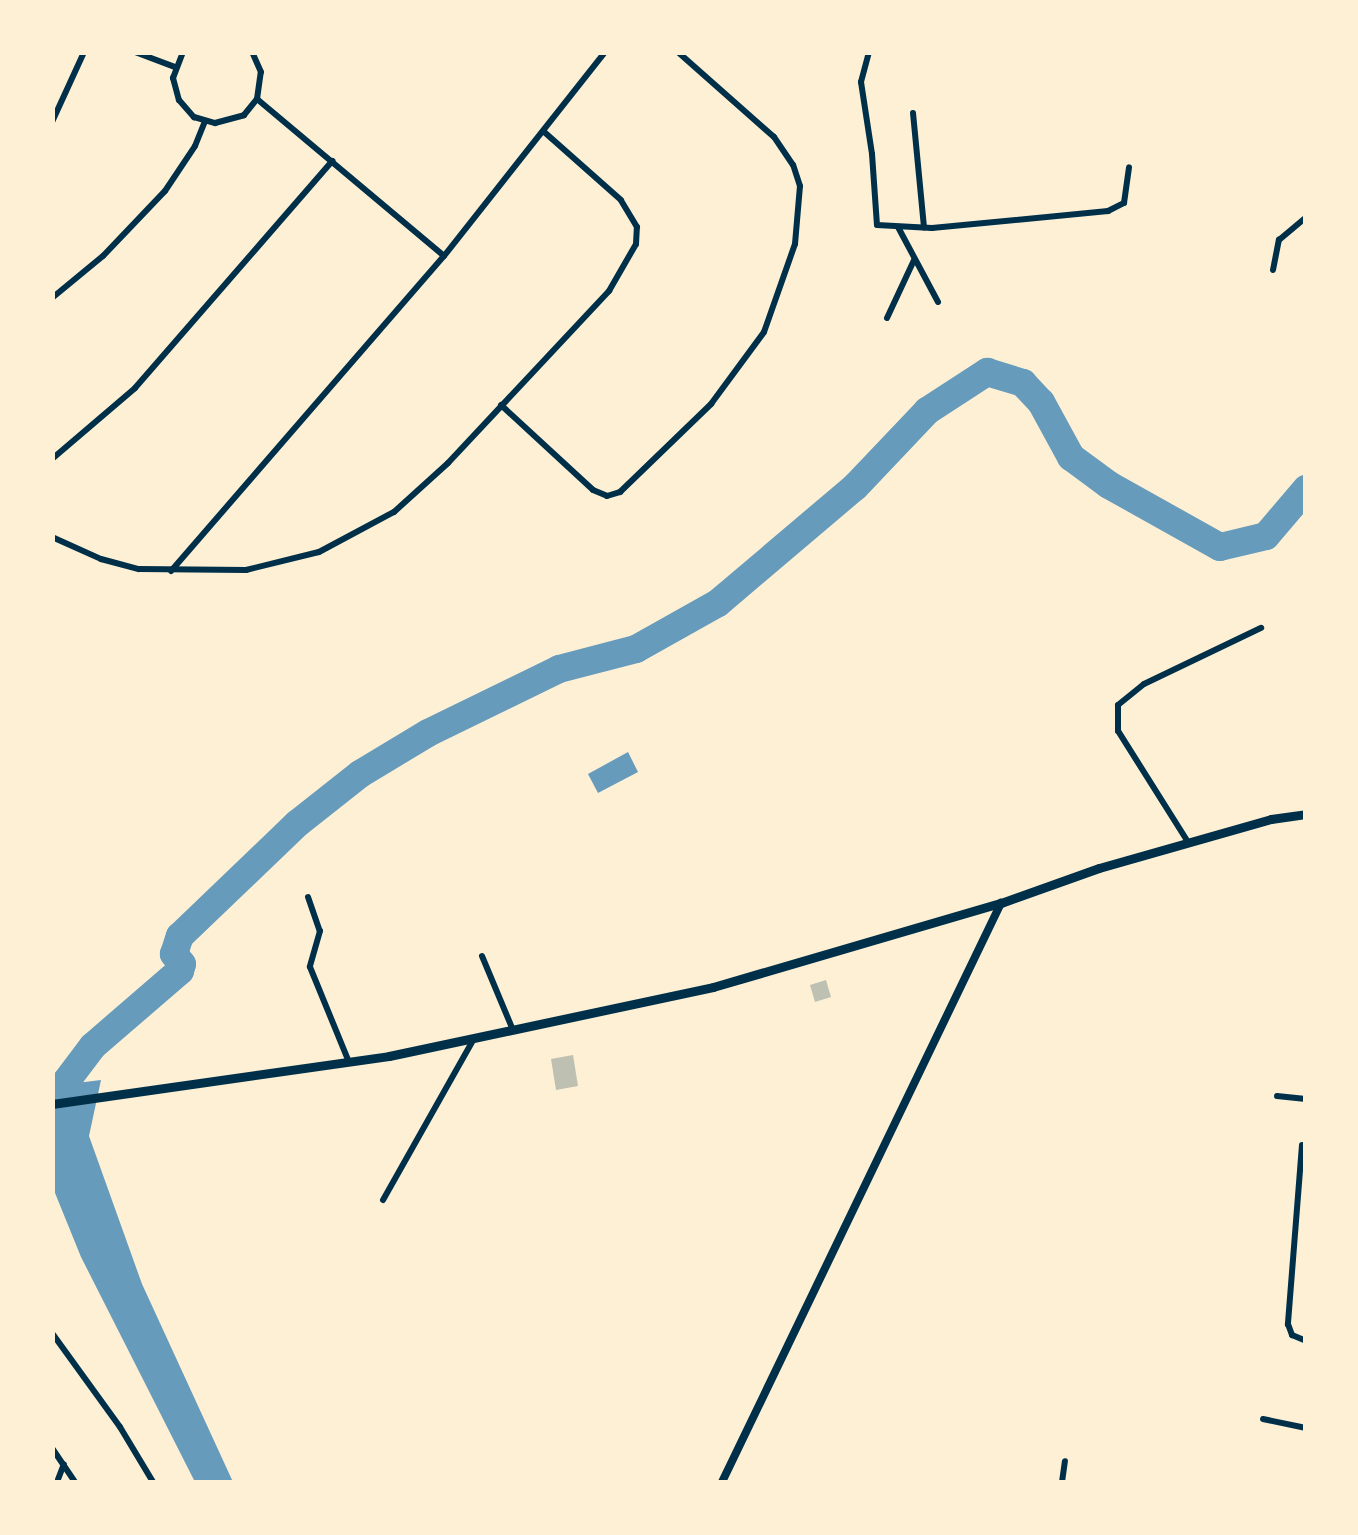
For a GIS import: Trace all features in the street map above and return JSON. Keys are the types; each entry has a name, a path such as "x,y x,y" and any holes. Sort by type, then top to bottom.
{"main road":[{"path":"52,1104 349,1062 474,1040 713,987 1000,904 1188,842 1306,814"}],"street":[{"path":"52,122 84,52"},
{"path":"135,52 175,67"},
{"path":"182,52 175,67 179,100 204,122 235,120 257,99 261,72 252,52"},
{"path":"171,571 444,256 605,52"},
{"path":"501,405 594,490 607,496 620,492 711,404 764,332 796,244 800,186 792,164 774,138 678,52"},
{"path":"869,52 861,82 877,225 924,228 1108,211 1124,202 1129,167"},
{"path":"257,99 444,256"},
{"path":"914,114 924,228"},
{"path":"52,298 103,256 165,190 195,146 204,122"},
{"path":"52,537 102,559 171,571 276,564 357,534 423,488 609,290 636,244 638,228 621,200 543,132"},
{"path":"52,459 135,388 332,161"},
{"path":"1273,270 1278,240 1306,217"},
{"path":"897,226 938,302"},
{"path":"887,318 915,258"},
{"path":"1188,842 1118,731 1118,705 1144,684 1261,628"},
{"path":"308,897 320,940 310,968 349,1062"},
{"path":"722,1482 1000,904"},
{"path":"482,956 513,1032"},
{"path":"383,1200 474,1040"},
{"path":"1277,1096 1306,1098"},
{"path":"1302,1145 1288,1324 1292,1336 1306,1341"},
{"path":"52,1333 120,1426 153,1482"},
{"path":"1264,1419 1306,1428"},
{"path":"52,1448 75,1482"},
{"path":"1062,1482 1065,1461"},
{"path":"57,1482 65,1463"}],"water":[{"path":"628,752 638,772 598,793 588,774"},
{"path":"101,1080 89,1136 142,1284 233,1482 195,1482 81,1257 53,1188 52,1086"}],"building":[{"path":"826,980 831,997 815,1002 810,985"},
{"path":"573,1055 578,1086 556,1090 551,1059"}],"waterway":[{"path":"52,1122 65,1083 93,1046 180,971 182,964 174,954 180,936 298,823 360,774 428,733 559,669 636,649 718,603 855,487 927,411 987,372 1023,383 1041,402 1071,457 1109,485 1220,547 1266,536 1306,489"}]}
